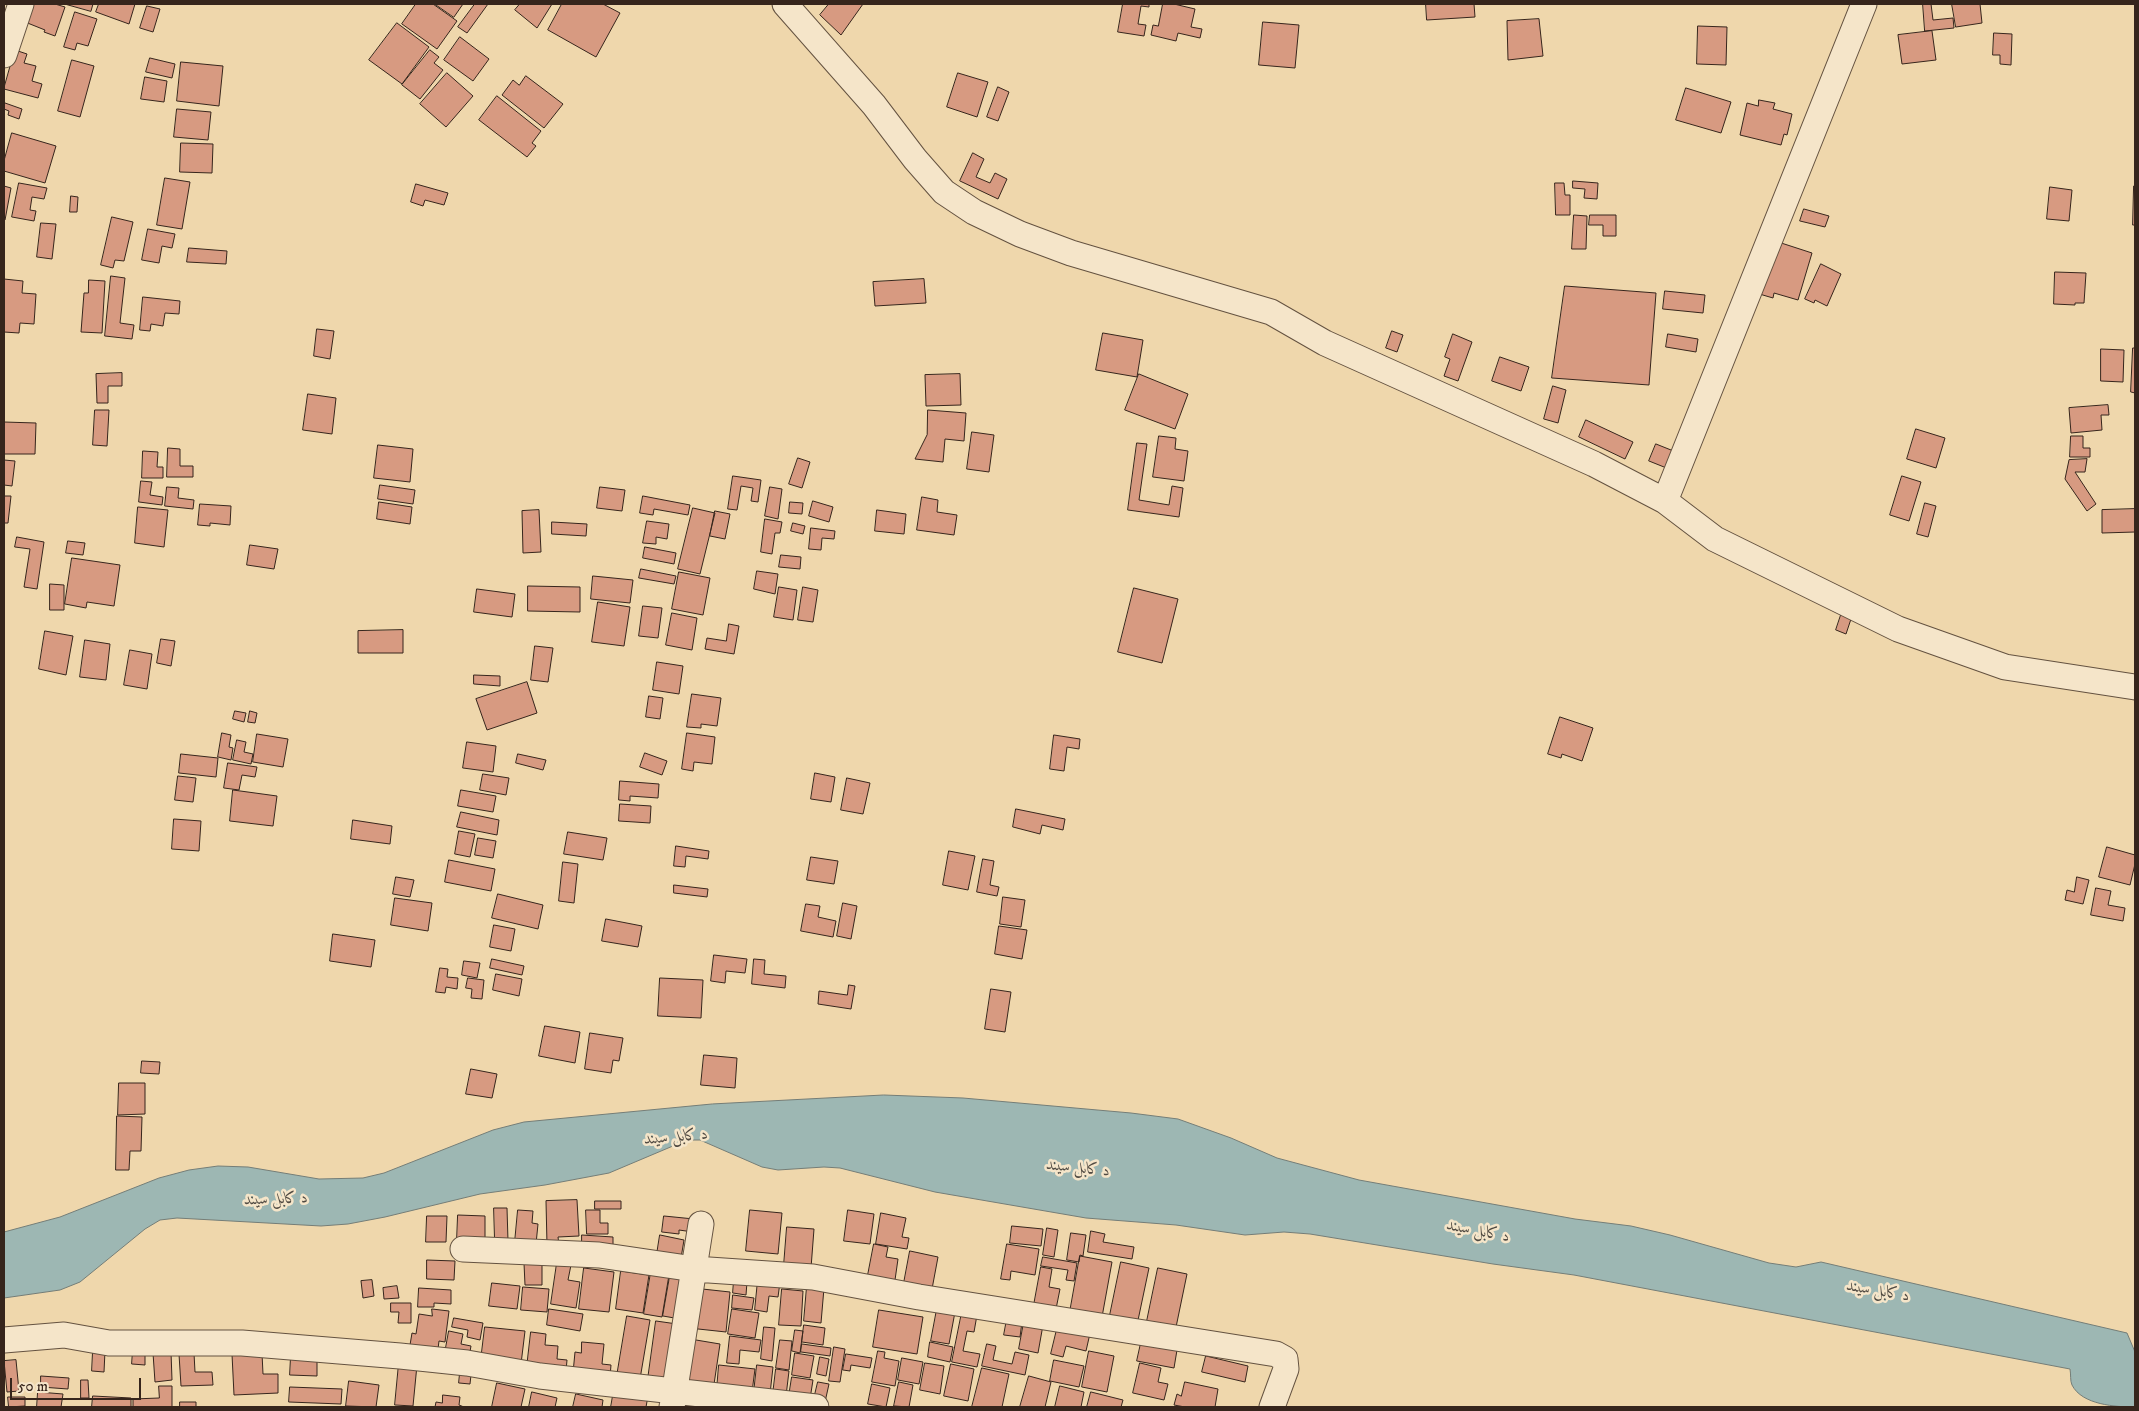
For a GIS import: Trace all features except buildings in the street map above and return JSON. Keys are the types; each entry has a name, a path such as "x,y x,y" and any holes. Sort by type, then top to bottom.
{"street":[{"path":"4,55 21,4"},
{"path":"785,4 874,105 915,159 944,192 974,212 1020,234 1071,253 1271,312 1325,343 1594,464 1665,501 1715,539 1898,628 2005,666 2135,687"},
{"path":"1665,501 1864,4"},
{"path":"673,1400 701,1224"},
{"path":"463,1249 599,1255 694,1268 812,1277 918,1297 1276,1354 1284,1359 1286,1369 1272,1407"},
{"path":"4,1340 64,1336 109,1343 242,1343 468,1363 673,1400 816,1407"}],"water":[{"name":"د کابل سيند","path":"884,1095 963,1098 1178,1119 1231,1138 1277,1158 1359,1180 1575,1219 1631,1226 1769,1263 1796,1267 1821,1262 2127,1333 2135,1352 2135,1407 2100,1404 2083,1397 2072,1385 2070,1369 1574,1275 1493,1264 1310,1234 1284,1232 1245,1235 1176,1225 1086,1218 935,1192 840,1168 824,1167 778,1170 762,1167 700,1140 680,1143 609,1173 545,1185 480,1194 348,1224 321,1226 177,1218 160,1220 145,1229 80,1282 60,1290 4,1298 4,1232 60,1217 159,1178 189,1170 218,1166 248,1167 319,1179 363,1178 384,1173 493,1130 524,1122 712,1104"}]}
